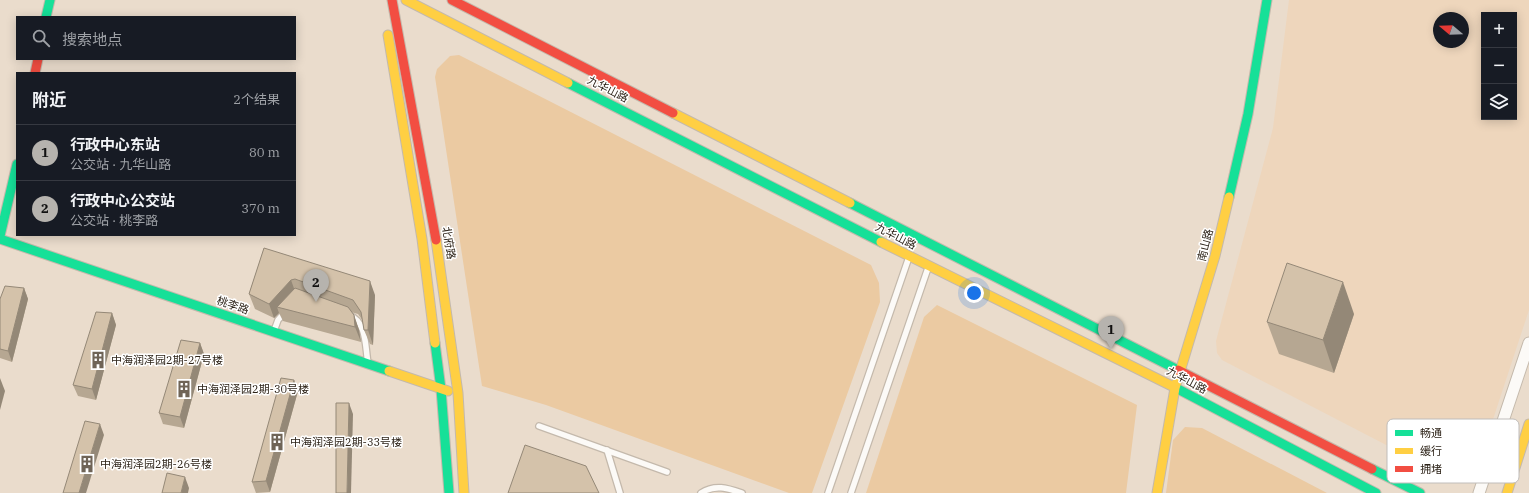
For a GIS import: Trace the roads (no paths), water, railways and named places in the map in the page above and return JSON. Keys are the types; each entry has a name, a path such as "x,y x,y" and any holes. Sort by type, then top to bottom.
{"main road":[{"path":"46,16 50,0"},
{"name":"北府路","path":"392,0 437,241 458,395 464,493"},
{"name":"九华山路","path":"406,0 928,266 1175,388 1376,493"},
{"name":"九华山路","path":"452,0 1387,476"},
{"name":"南山路","path":"1157,493 1175,388 1215,256 1248,114 1267,0"},
{"path":"386,23 422,239 441,389 448,493"},
{"path":"35,72 38,60"},
{"path":"0,237 16,168"},
{"name":"桃李路","path":"0,237 458,395"},
{"path":"1519,455 1529,424"},
{"name":"九华山路","path":"1400,483 1420,493"},
{"path":"1507,493 1510,483"}],"street":[{"path":"1504,419 1529,343"},
{"path":"1479,493 1482,483"}],"lane":[{"path":"828,493 909,256"},
{"path":"851,493 928,266"},
{"path":"274,332 278,320 288,308"},
{"path":"342,313 356,318 363,328 368,363"},
{"path":"539,426 667,472"},
{"path":"607,450 620,493"},
{"path":"701,493 708,488 722,486 742,493"}],"place":[{"name":"行政中心公交站","path":"316,302"},
{"name":"行政中心东站","path":"1111,349"},
{"name":"中海润泽园2期-27号楼","path":"98,360"},
{"name":"中海润泽园2期-30号楼","path":"184,389"},
{"name":"中海润泽园2期-33号楼","path":"277,442"},
{"name":"中海润泽园2期-26号楼","path":"87,464"}]}
